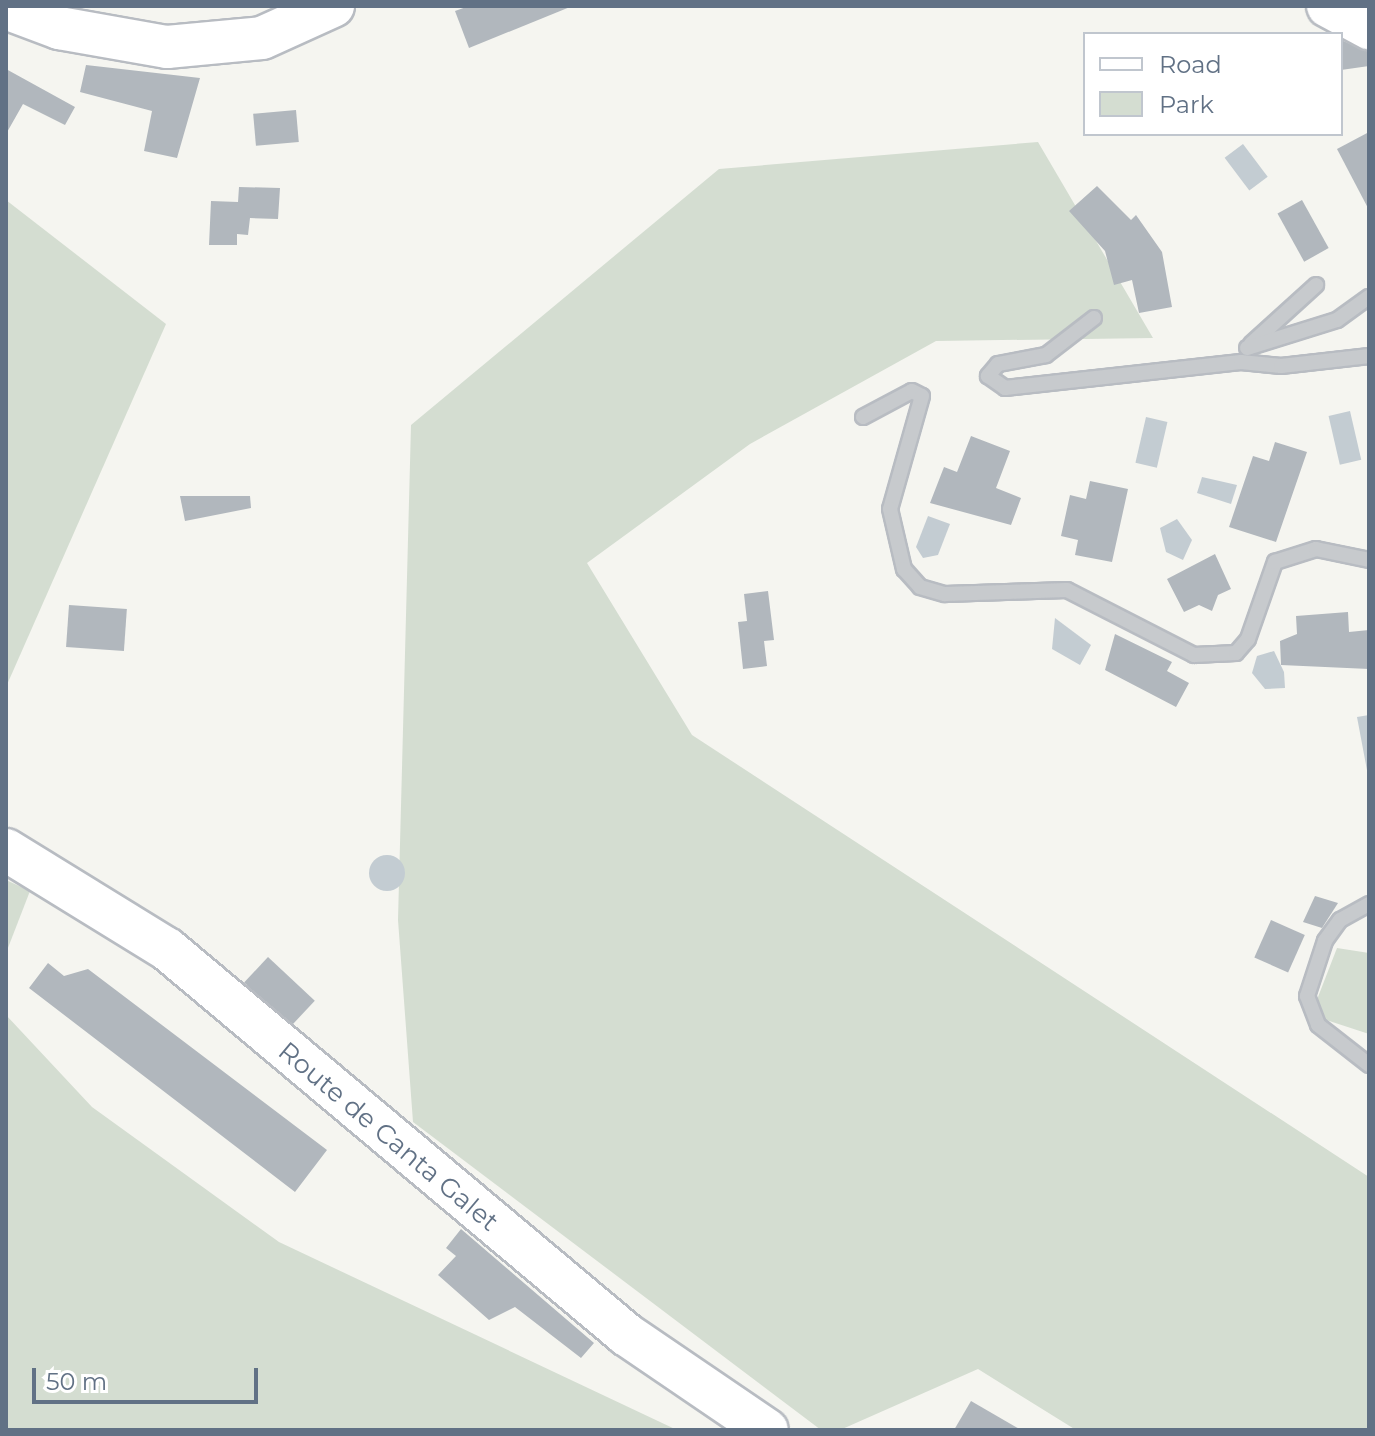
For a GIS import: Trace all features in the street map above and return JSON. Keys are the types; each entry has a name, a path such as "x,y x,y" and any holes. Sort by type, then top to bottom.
{"main road":[{"path":"6,8 59,28 167,47 262,38 333,6"},
{"path":"1328,6 1369,28"},
{"name":"Route de Canta Galet","path":"6,850 167,949 590,1305 767,1430"}],"lane":[{"path":"1244,355 1316,285"},
{"path":"1094,318 1046,355 998,364 988,376 1005,388 1244,355 1337,320 1369,297"},
{"path":"1244,355 1281,366 1369,356"},
{"path":"863,417 912,391 922,396 890,509 904,569 920,587 945,594 1067,590 1194,655 1236,653 1248,639 1275,562 1316,549 1369,560"},
{"path":"1369,904 1340,920 1325,941 1307,996 1318,1025 1369,1065"}],"green space":[{"path":"1038,142 1153,338 936,341 750,444 587,563 692,735 1369,1177 1369,1430 1076,1430 978,1369 840,1430 821,1430 413,1122 398,920 411,425 719,169"},
{"path":"6,200 166,324 6,687"},
{"path":"6,880 30,891 6,953"},
{"path":"1337,948 1369,953 1369,1034 1311,1015"},
{"path":"6,1015 92,1107 279,1242 677,1430 6,1430"}],"shaded area":[{"path":"1243,144 1268,177 1249,191 1225,158"},
{"path":"1350,411 1361,460 1340,465 1329,416"},
{"path":"1146,417 1167,422 1157,468 1135,463"},
{"path":"1202,477 1237,485 1231,504 1197,493"},
{"path":"928,516 950,524 938,555 923,558 916,547"},
{"path":"1177,519 1192,540 1183,560 1166,552 1160,528"},
{"path":"1055,618 1091,645 1080,665 1052,649"},
{"path":"1274,651 1284,672 1285,688 1265,689 1252,673 1257,656"},
{"path":"1369,715 1369,781 1357,717"},
{"path":"387,855 400,860 405,873 400,886 387,891 374,886 369,873 374,860"}],"building":[{"path":"469,6 570,7 469,48 455,11"},
{"path":"1343,41 1369,52 1369,66 1343,70"},
{"path":"86,65 200,78 177,158 144,151 152,111 80,92"},
{"path":"6,69 75,107 65,125 23,104 6,134"},
{"path":"296,110 299,142 256,146 253,114"},
{"path":"1369,132 1369,210 1337,149"},
{"path":"1097,186 1131,220 1136,215 1162,252 1172,307 1139,313 1132,280 1114,285 1105,251 1069,211"},
{"path":"239,187 280,188 278,219 250,218 248,235 237,234 237,245 209,245 211,201 238,202"},
{"path":"1302,200 1329,248 1304,262 1278,214"},
{"path":"971,436 1010,451 996,488 1021,498 1011,525 930,503 944,467 957,472"},
{"path":"1275,442 1307,452 1276,542 1229,527 1253,456 1269,461"},
{"path":"1090,481 1128,489 1112,562 1075,555 1078,540 1061,536 1070,495 1086,499"},
{"path":"180,496 250,496 251,508 185,521"},
{"path":"1215,554 1231,589 1218,595 1212,611 1199,605 1184,612 1167,579"},
{"path":"768,591 774,640 764,641 767,666 743,669 738,622 747,621 744,594"},
{"path":"69,605 127,609 124,651 66,647"},
{"path":"1348,612 1349,632 1369,630 1369,669 1281,665 1280,641 1297,634 1296,616"},
{"path":"1115,634 1172,662 1167,671 1189,683 1176,707 1105,670"},
{"path":"1315,896 1338,903 1322,928 1303,922"},
{"path":"1271,920 1305,935 1288,973 1254,957"},
{"path":"268,957 315,1001 291,1026 244,983"},
{"path":"48,963 64,976 88,969 327,1150 295,1192 29,988"},
{"path":"461,1229 594,1343 581,1358 515,1307 489,1320 438,1275 456,1256 446,1248"},
{"path":"971,1401 1021,1430 954,1430"}]}
